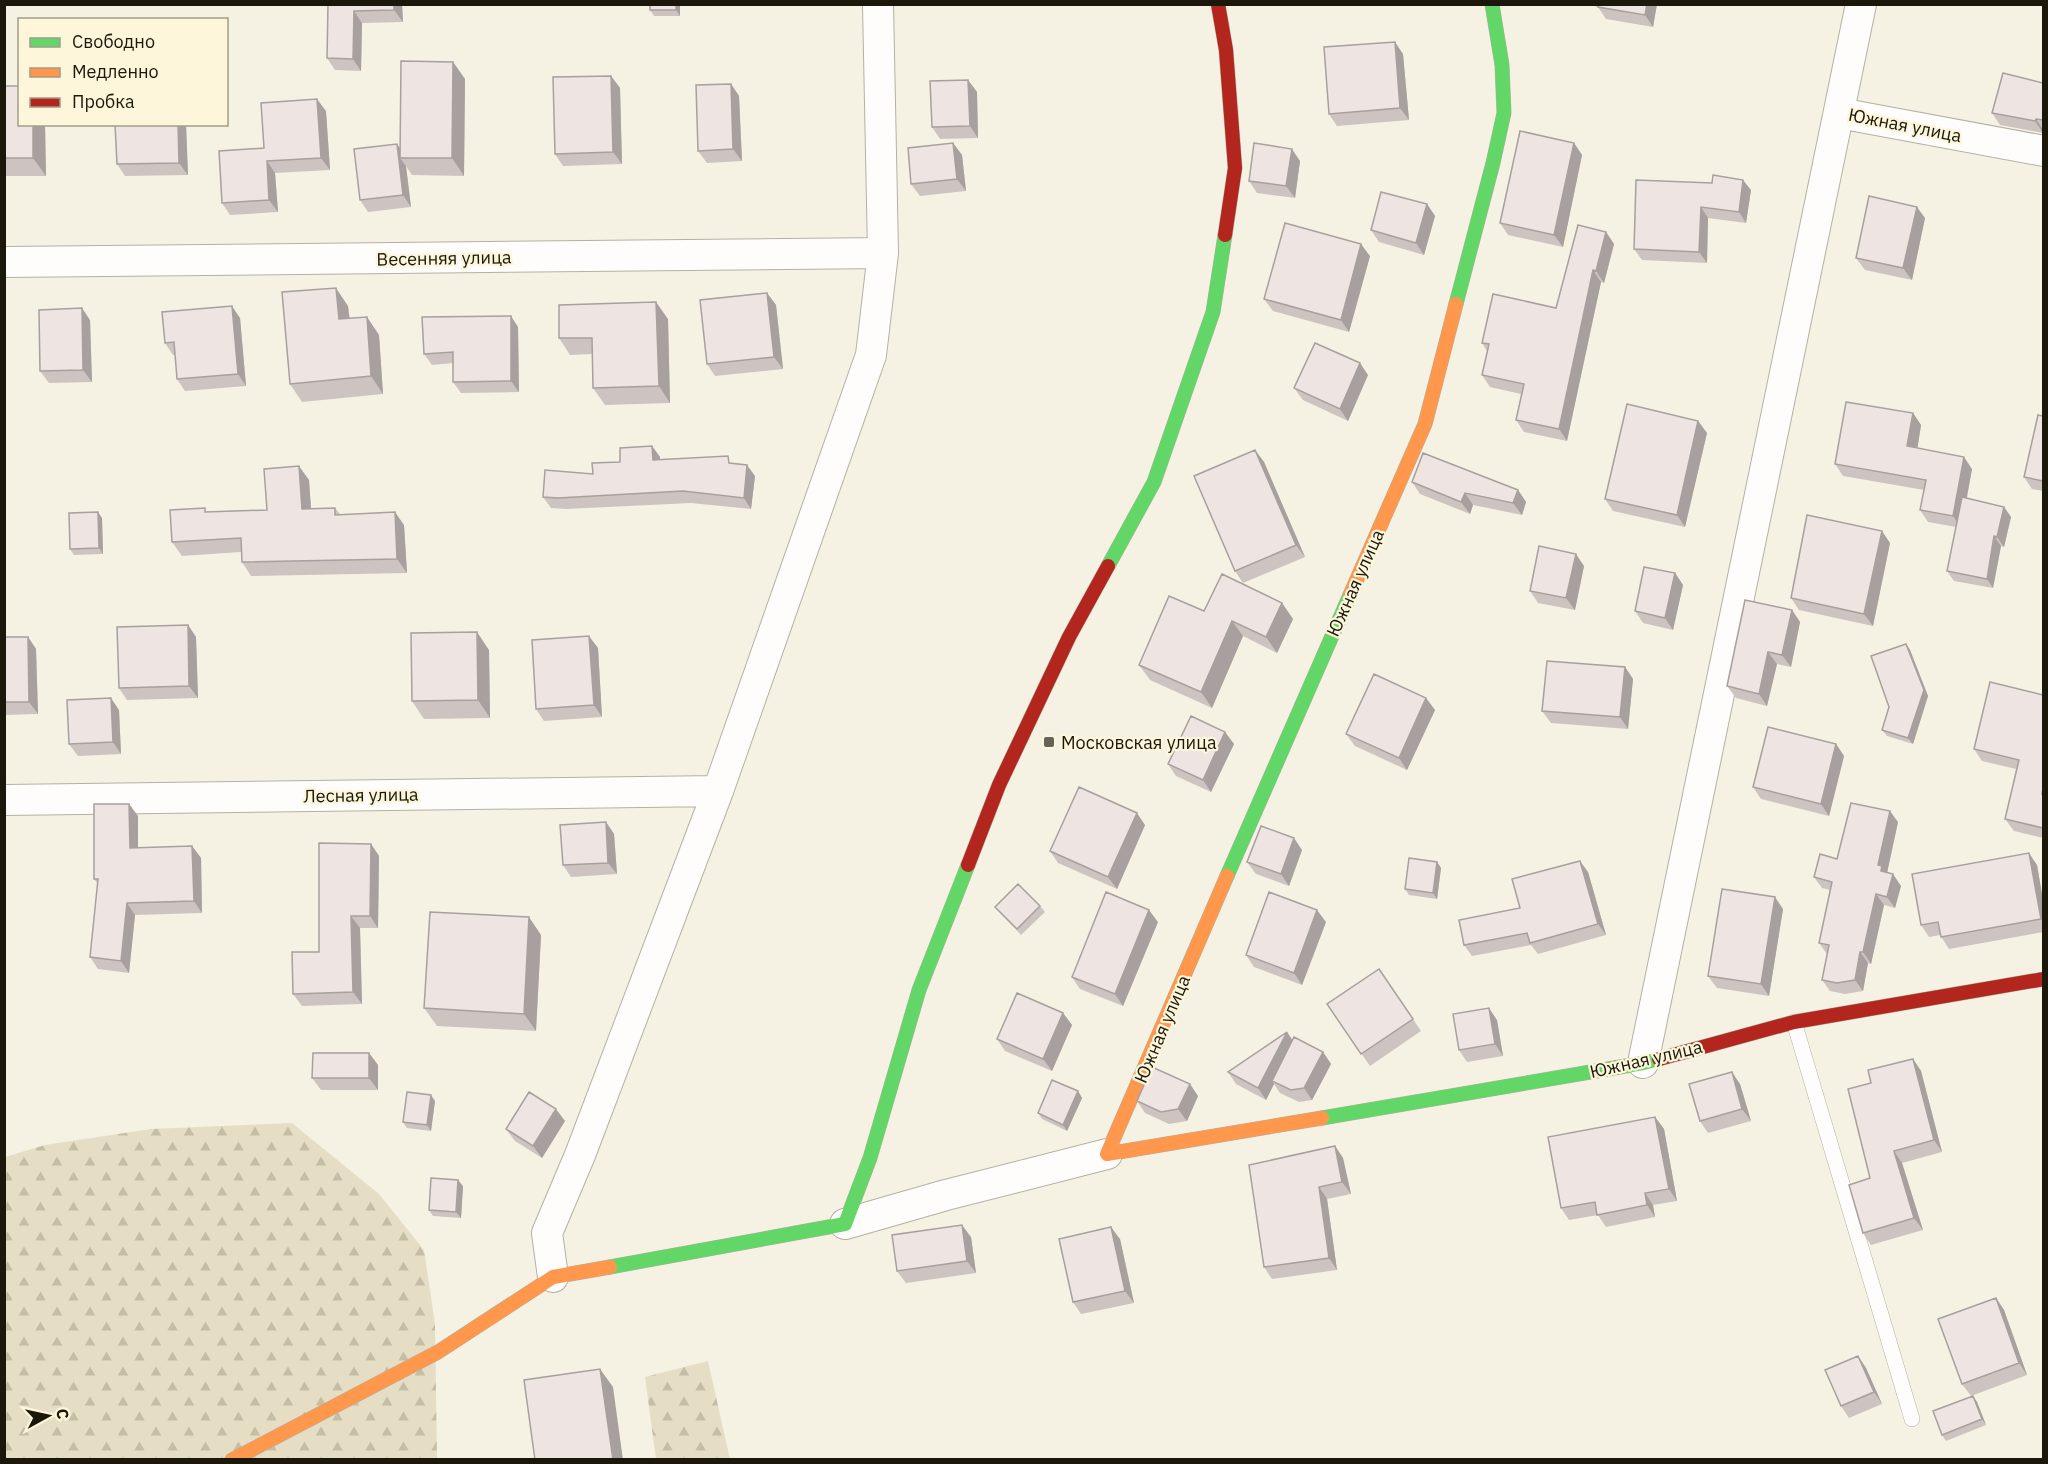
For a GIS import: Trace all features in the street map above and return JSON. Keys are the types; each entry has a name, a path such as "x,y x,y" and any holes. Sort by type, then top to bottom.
{"street":[{"path":"553,1277 547,1233 580,1155 718,791 871,356 883,253 878,4"},
{"path":"845,1224 870,1158 919,990 999,785 1069,638 1154,482 1213,312 1235,168 1226,50 1218,4"},
{"name":"Южная улица","path":"1107,1154 1425,424 1504,113 1502,65 1492,4"},
{"name":"Южная улица","path":"1861,4 1839,112 2043,151"},
{"path":"1643,1063 1839,112"},
{"name":"Весенняя улица","path":"4,262 883,253"},
{"name":"Лесная улица","path":"4,800 718,791"},
{"name":"Южная улица","path":"1107,1154 1643,1063 1794,1022 2043,979"},
{"path":"232,1460 438,1352 553,1277 845,1224 946,1195 1107,1154"}],"lane":[{"path":"1794,1022 1912,1419"}],"green space":[{"path":"292,1123 379,1194 424,1250 435,1324 437,1459 5,1460 5,1157 45,1145 151,1129"},
{"path":"708,1361 730,1459 656,1459 645,1377"}],"building":[{"path":"328,4 394,4 394,10 354,11 353,59 327,58"},
{"path":"650,4 676,4 676,10 650,10"},
{"path":"1598,4 1647,4 1645,15 1598,7"},
{"path":"1395,42 1400,108 1329,114 1324,47"},
{"path":"401,61 453,62 452,158 400,158"},
{"path":"2003,73 2043,83 2043,120 2036,119 2035,121 1992,113"},
{"path":"611,76 613,152 555,154 553,77"},
{"path":"968,80 970,126 932,127 930,81"},
{"path":"731,84 733,149 698,151 696,85"},
{"path":"4,86 18,86 18,126 33,126 33,158 4,158"},
{"path":"317,99 321,158 267,161 269,200 222,203 219,151 264,148 261,103"},
{"path":"115,126 178,126 179,163 117,164"},
{"path":"1520,131 1574,143 1554,235 1500,223"},
{"path":"953,143 957,179 911,184 908,148"},
{"path":"1254,143 1292,149 1286,186 1249,181"},
{"path":"397,144 403,195 360,200 354,149"},
{"path":"1713,175 1743,180 1739,212 1701,207 1699,252 1634,249 1636,180 1712,183"},
{"path":"1381,192 1427,204 1416,243 1371,230"},
{"path":"1869,196 1917,207 1903,268 1856,258"},
{"path":"1285,223 1361,244 1341,320 1264,299"},
{"path":"1578,225 1606,232 1596,271 1593,270 1559,429 1516,420 1524,384 1482,375 1489,344 1482,343 1493,294 1556,308"},
{"path":"336,288 339,319 367,317 371,376 290,384 282,292"},
{"path":"767,293 774,357 707,364 700,300"},
{"path":"656,302 659,386 593,388 592,338 559,338 559,305"},
{"path":"232,306 238,374 177,379 174,342 165,343 162,312"},
{"path":"82,308 83,370 40,371 39,310"},
{"path":"511,316 511,381 453,382 453,352 424,354 422,317"},
{"path":"1315,343 1360,363 1340,409 1294,388"},
{"path":"1846,402 1913,413 1907,446 1964,457 1953,516 1920,510 1926,480 1835,464"},
{"path":"1627,404 1698,421 1677,515 1605,499"},
{"path":"2038,415 2043,416 2043,481 2024,477"},
{"path":"652,446 653,460 728,456 729,463 747,465 744,498 683,491 543,497 545,470 593,474 592,463 620,462 620,448"},
{"path":"1255,450 1296,545 1235,571 1194,476"},
{"path":"1423,453 1518,490 1513,503 1465,493 1461,502 1412,482"},
{"path":"299,466 302,509 335,508 335,515 395,512 397,559 242,562 241,538 172,542 170,510 205,508 205,512 267,510 264,469"},
{"path":"1962,497 2004,507 1997,537 1994,536 1987,579 1947,571"},
{"path":"98,512 99,548 70,549 69,513"},
{"path":"1807,515 1882,531 1864,614 1791,598"},
{"path":"1539,546 1576,554 1566,598 1530,591"},
{"path":"1644,567 1675,573 1665,618 1635,611"},
{"path":"1222,574 1282,603 1266,637 1232,621 1201,692 1139,665 1169,596 1204,611"},
{"path":"1745,600 1792,610 1782,655 1768,652 1759,694 1727,686"},
{"path":"188,625 189,686 119,688 117,627"},
{"path":"477,632 478,700 412,701 411,633"},
{"path":"589,636 594,705 536,709 532,640"},
{"path":"4,637 28,637 29,702 4,702"},
{"path":"1906,644 1924,690 1908,738 1882,730 1889,707 1871,656"},
{"path":"1547,661 1625,667 1620,717 1542,711"},
{"path":"1374,674 1426,698 1399,758 1346,734"},
{"path":"1990,682 2043,695 2043,828 2005,819 2019,760 1974,749"},
{"path":"111,698 113,742 69,744 67,700"},
{"path":"1191,716 1225,732 1203,780 1168,764"},
{"path":"1768,727 1836,744 1821,804 1753,787"},
{"path":"1079,787 1137,813 1108,877 1050,851"},
{"path":"1851,803 1890,811 1878,865 1882,866 1881,871 1893,874 1887,897 1876,894 1855,980 1837,983 1822,980 1829,945 1819,943 1832,882 1814,877 1820,854 1837,859"},
{"path":"94,804 129,804 130,848 192,846 194,901 127,903 121,961 90,957 98,879 94,879"},
{"path":"606,822 608,863 563,865 560,825"},
{"path":"1261,826 1294,838 1281,874 1247,862"},
{"path":"319,843 371,844 370,916 351,916 353,992 293,994 292,952 319,952"},
{"path":"2029,853 2041,919 1941,937 1938,922 1921,925 1912,874"},
{"path":"1409,858 1437,862 1433,893 1405,889"},
{"path":"1580,861 1598,924 1530,943 1527,933 1464,945 1459,920 1520,908 1512,879"},
{"path":"1018,884 1040,906 1017,929 995,907"},
{"path":"1722,889 1775,897 1761,984 1708,976"},
{"path":"1106,892 1149,910 1115,994 1072,977"},
{"path":"1269,892 1317,910 1294,973 1246,955"},
{"path":"430,912 529,917 524,1014 424,1008"},
{"path":"1379,969 1413,1019 1361,1054 1327,1004"},
{"path":"1017,993 1063,1013 1043,1059 997,1039"},
{"path":"1489,1008 1495,1044 1459,1050 1453,1014"},
{"path":"1287,1032 1258,1088 1228,1072"},
{"path":"1294,1037 1323,1052 1304,1088 1291,1090 1272,1081"},
{"path":"313,1053 369,1053 369,1078 312,1078"},
{"path":"1913,1059 1934,1140 1894,1151 1914,1218 1863,1233 1849,1185 1870,1178 1848,1089 1871,1083 1868,1070"},
{"path":"1152,1067 1190,1084 1178,1109 1161,1112 1137,1101"},
{"path":"1732,1072 1742,1109 1700,1121 1689,1084"},
{"path":"1052,1080 1078,1091 1063,1125 1038,1113"},
{"path":"407,1092 431,1095 427,1125 403,1122"},
{"path":"529,1092 556,1109 533,1146 506,1129"},
{"path":"1655,1117 1669,1189 1645,1193 1647,1205 1597,1215 1595,1202 1561,1208 1548,1137"},
{"path":"1335,1146 1342,1182 1319,1187 1329,1258 1264,1267 1249,1165"},
{"path":"431,1178 458,1180 456,1212 429,1210"},
{"path":"962,1225 967,1261 897,1271 892,1235"},
{"path":"1111,1227 1125,1291 1073,1302 1059,1239"},
{"path":"1996,1298 2019,1363 1962,1384 1938,1319"},
{"path":"1858,1356 1874,1392 1841,1406 1825,1370"},
{"path":"600,1369 613,1460 535,1460 524,1380"},
{"path":"1973,1396 1982,1419 1942,1435 1933,1411"}],"traffic: fast":[{"path":"1456,304 1504,113 1502,65 1492,4"},
{"path":"1108,566 1154,482 1213,312 1225,235"},
{"path":"1227,876 1350,595"},
{"path":"610,1267 845,1224 870,1158 919,990 968,865"},
{"path":"1322,1118 1659,1059"}],"traffic: slow":[{"path":"1350,595 1425,424 1456,304"},
{"path":"1227,876 1107,1154 1322,1118"},
{"path":"232,1460 438,1352 553,1277 610,1267"}],"traffic: jam":[{"path":"1218,4 1226,50 1235,168 1225,235"},
{"path":"968,865 999,785 1069,637 1108,566"},
{"path":"1659,1059 1794,1022 2044,979"}],"place":[{"name":"Московская улица","path":"1049,742"}]}
